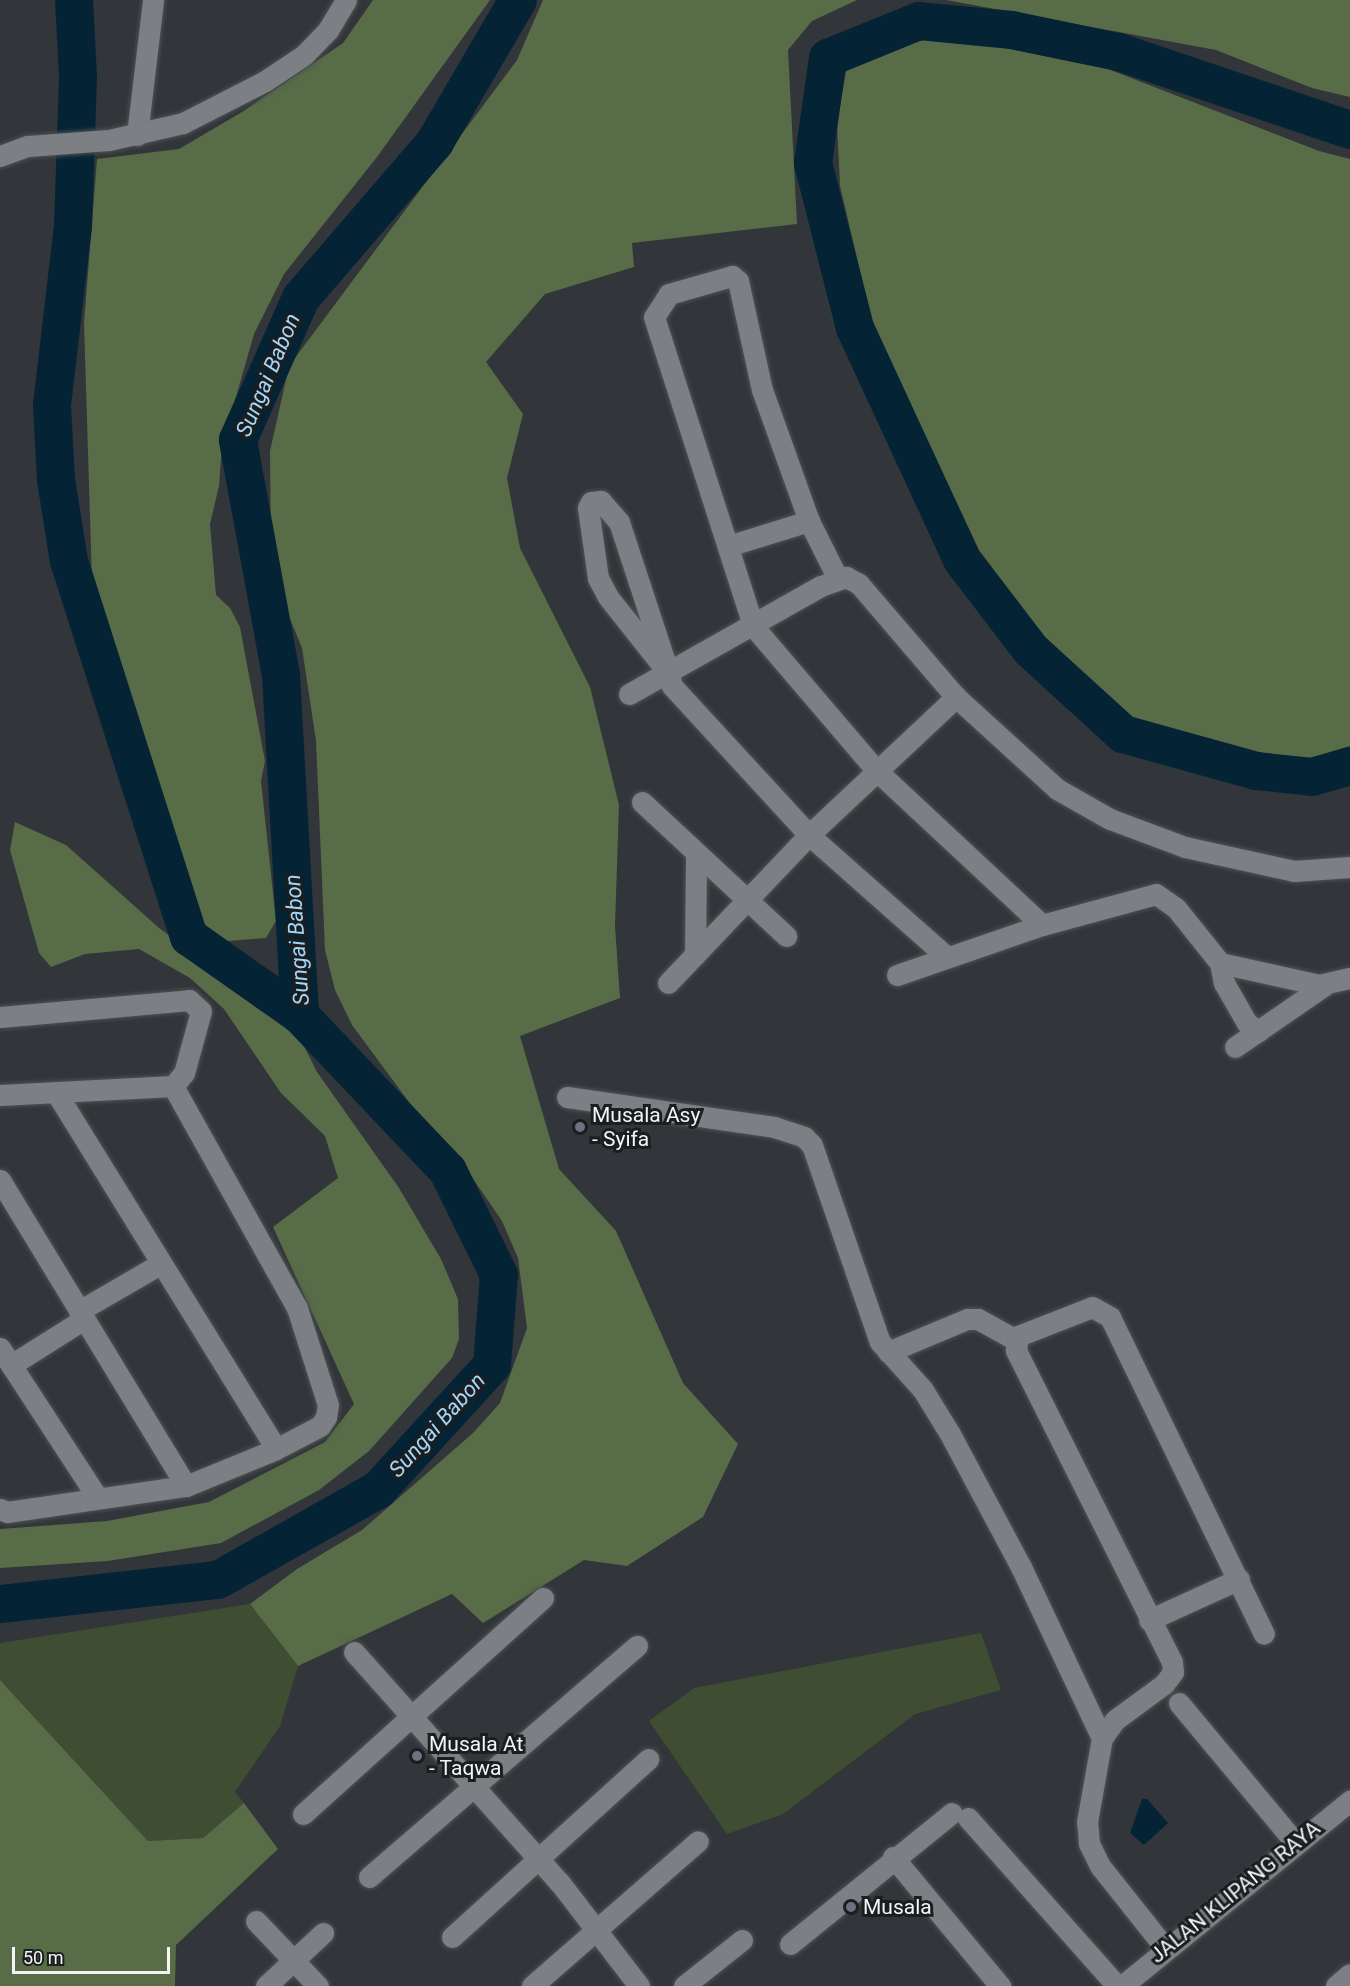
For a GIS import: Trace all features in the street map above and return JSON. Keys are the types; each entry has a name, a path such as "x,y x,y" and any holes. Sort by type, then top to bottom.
{"street":[{"path":"137,135 153,0"},
{"path":"0,156 28,146 109,140 183,123 265,81 304,55 328,30 346,0"},
{"path":"837,577 809,521 753,360 738,281 732,276 669,294 654,317 753,626 877,771 1042,925"},
{"path":"669,674 608,597 598,578 588,508 591,502 601,501 619,522 669,674 672,686 809,835 946,957"},
{"path":"728,546 809,521"},
{"path":"629,694 669,674 837,577 846,577 859,584 956,698 1058,789 1110,819 1185,847 1294,871 1350,867"},
{"path":"668,983 809,835 956,698"},
{"path":"642,802 786,936"},
{"path":"695,955 696,853"},
{"path":"897,975 1042,925 1156,894 1176,908 1220,963 1224,982 1247,1023 1258,1031"},
{"path":"1220,963 1325,985"},
{"path":"1235,1047 1325,985 1350,978"},
{"path":"0,1017 194,1002 201,1011 184,1073 173,1086 57,1094 0,1095"},
{"path":"0,1509 7,1512 97,1497 186,1486 276,1449 320,1426 326,1417 328,1405 308,1334 263,1242 173,1086"},
{"path":"57,1094 276,1449"},
{"path":"567,1097 762,1125 804,1137 812,1145 869,1318 888,1352 923,1390 950,1434 1021,1567 1102,1738"},
{"path":"0,1180 186,1486"},
{"path":"97,1497 5,1356 82,1315 160,1264"},
{"path":"1166,1949 1100,1866 1089,1843 1087,1822 1102,1738 1115,1720 1164,1684 1173,1672 1172,1662 1016,1350 1017,1340 1027,1330 1092,1307 1110,1317 1264,1634"},
{"path":"888,1352 967,1319 978,1319 1017,1340"},
{"path":"1149,1620 1239,1579"},
{"path":"303,1814 543,1598"},
{"path":"369,1877 637,1646"},
{"path":"354,1652 537,1857 639,1986"},
{"path":"1179,1703 1295,1842"},
{"path":"452,1937 537,1857 648,1759"},
{"name":"JALAN KLIPANG RAYA","path":"1126,1984 1295,1842 1350,1801"},
{"path":"790,1944 893,1857 960,1815 1126,1984"},
{"path":"532,1986 593,1930 698,1841"},
{"path":"893,1857 1000,1986"},
{"path":"256,1921 318,1986"},
{"path":"266,1986 323,1933"},
{"path":"684,1986 742,1940"},
{"path":"1336,1986 1350,1974"}],"green space":[{"path":"373,0 490,0 377,157 284,274 254,334 222,446 219,486 210,524 216,595 230,608 240,627 265,761 261,781 276,921 266,938 228,941 198,920 177,876 159,787 92,582 84,323 97,159 179,149 242,112 343,43"},
{"path":"543,0 857,0 812,21 788,50 797,224 632,243 634,267 545,294 486,362 523,414 507,478 520,548 590,687 619,805 615,926 620,998 520,1036 559,1169 616,1231 683,1383 738,1444 703,1517 627,1566 584,1560 483,1623 452,1594 298,1666 250,1604 297,1569 362,1530 473,1433 500,1403 527,1328 518,1258 502,1221 467,1170 423,1121 352,1025 335,990 325,950 316,741 302,648 271,572 270,451 289,366 517,60"},
{"path":"946,0 1350,0 1350,97 1312,88 1216,50"},
{"path":"947,36 1108,69 1319,151 1350,159 1350,746 1310,758 1259,753 1133,717 1045,637 979,550 872,322 840,186 837,124 849,53"},
{"path":"15,822 66,845 158,927 299,1036 317,1072 399,1188 441,1259 458,1299 459,1339 452,1358 369,1451 319,1490 221,1543 108,1561 0,1568 0,1529 107,1521 209,1502 325,1442 354,1404 273,1227 338,1178 325,1136 281,1093 224,1009 190,978 139,949 85,954 51,967 39,953 10,850"},
{"path":"250,1604 298,1666 280,1726 235,1792 244,1803 203,1838 148,1841 0,1680 0,1643"},
{"path":"981,1633 1001,1690 915,1714 783,1814 727,1834 649,1721 694,1688"},
{"path":"0,1680 148,1841 203,1838 244,1803 278,1849 176,1945 175,1986 0,1986"}],"water":[{"path":"1142,1799 1147,1799 1168,1823 1144,1845 1130,1833"}],"waterway":[{"path":"74,0 78,77 73,226 52,406 56,480 69,561 189,937 300,1015"},
{"name":"Sungai Babon","path":"0,1604 218,1580 378,1490 492,1365 499,1275 448,1171 300,1015 281,675 238,440 301,298 435,142 518,0"},
{"path":"1350,130 1118,52 1012,30 919,21 828,58 813,163 855,328 962,560 1031,650 1123,734 1256,771 1312,777 1350,766"}],"place":[{"name":"Musala Asy - Syifa","path":"580,1127"},
{"name":"Musala At - Taqwa","path":"417,1756"},
{"name":"Musala","path":"851,1907"}]}
